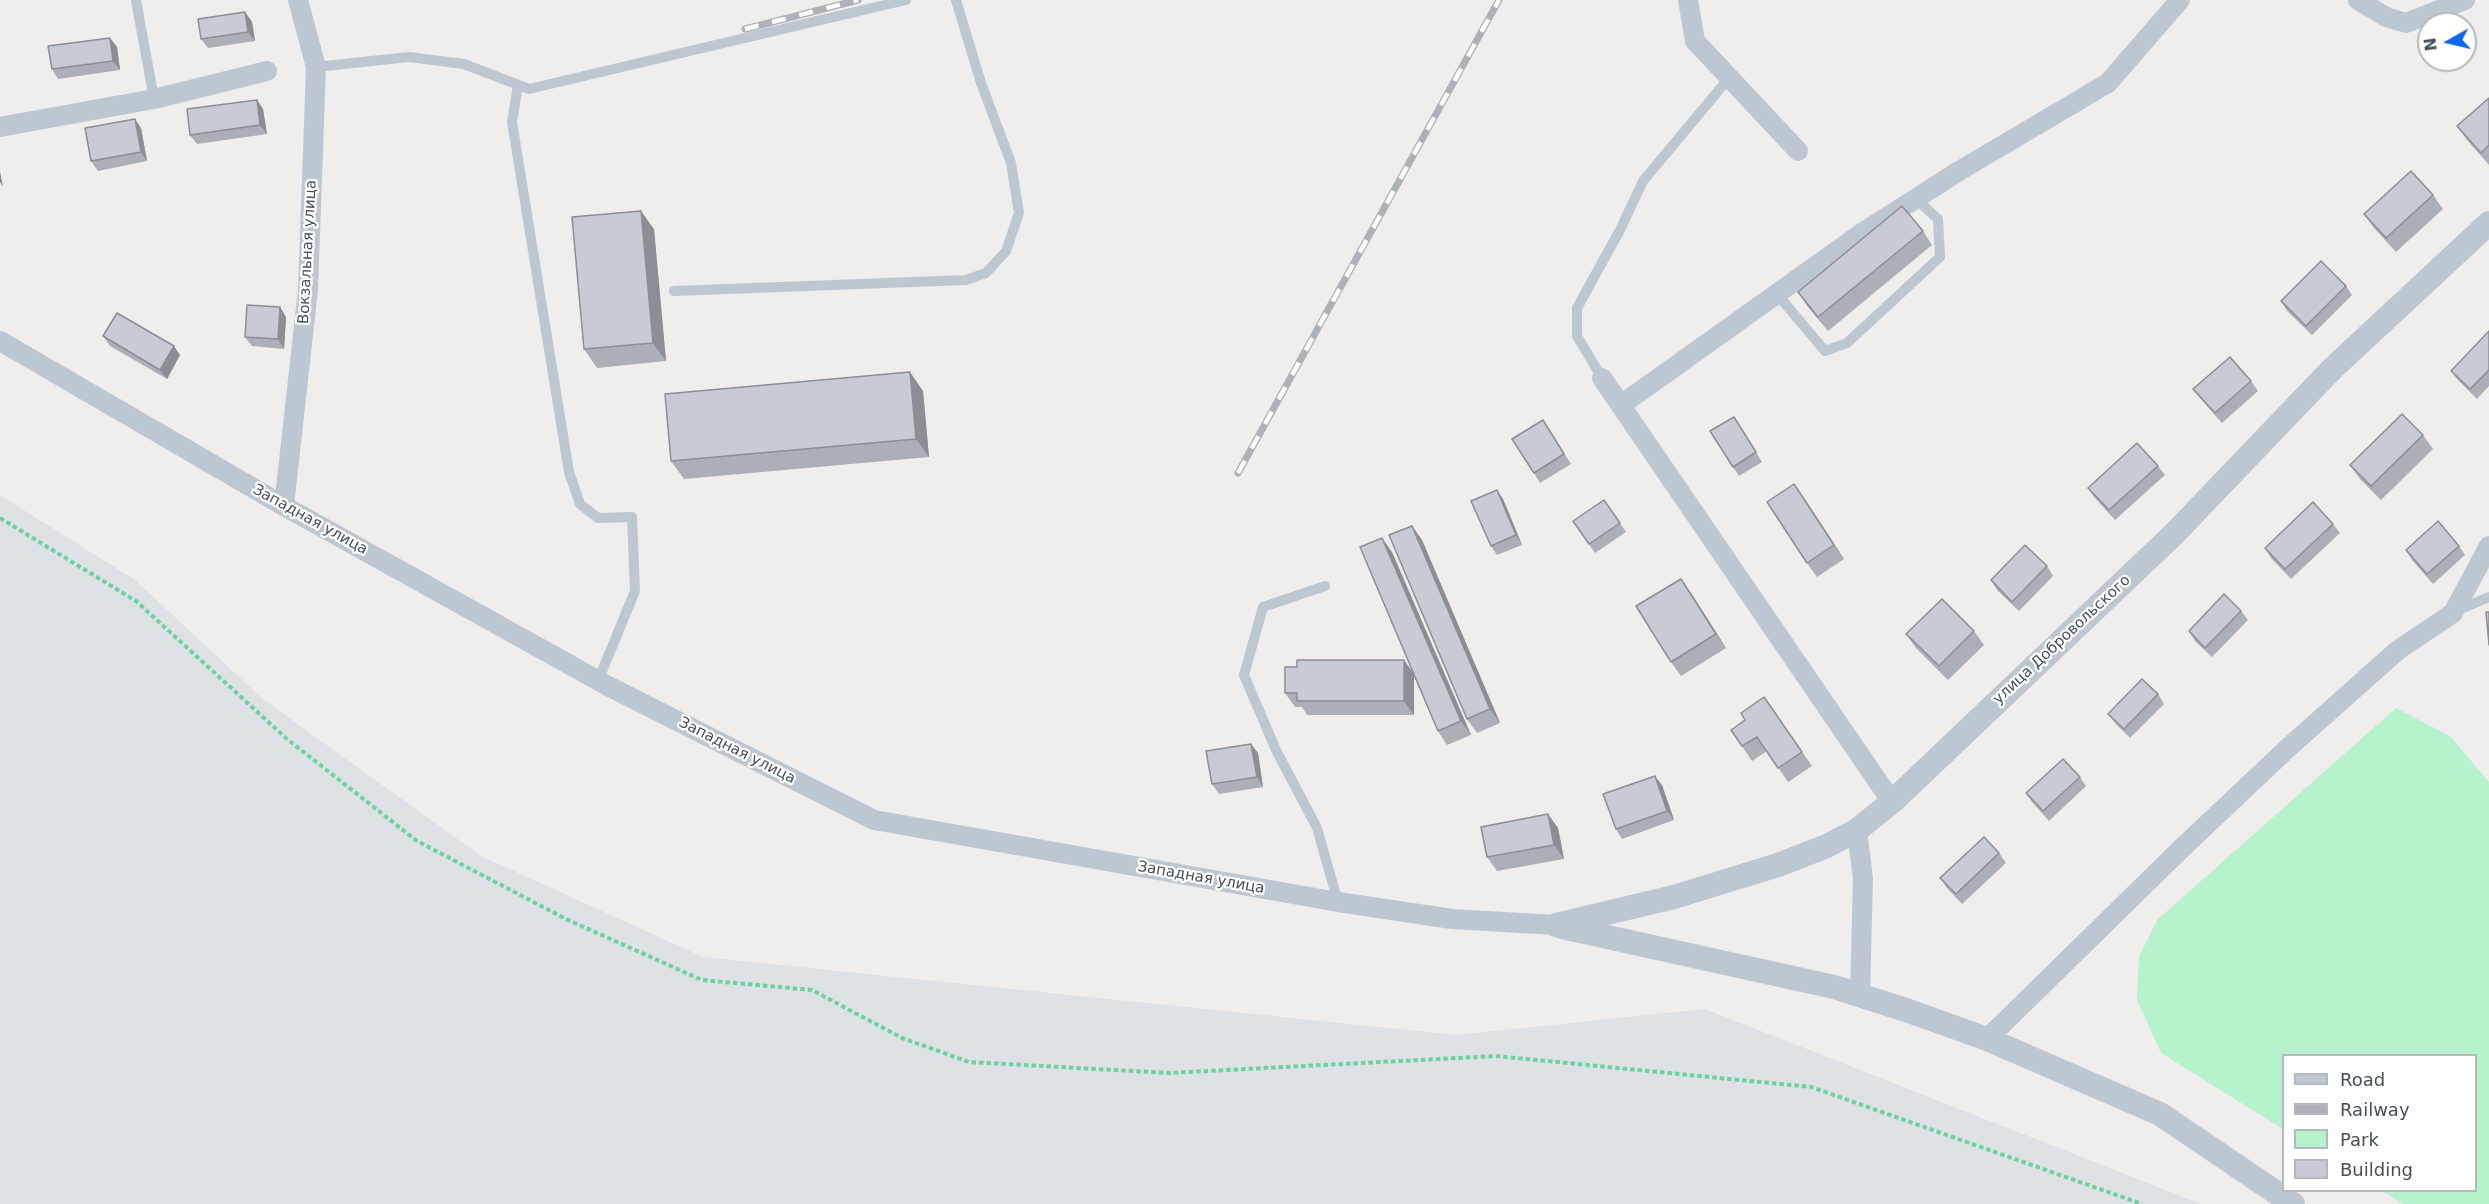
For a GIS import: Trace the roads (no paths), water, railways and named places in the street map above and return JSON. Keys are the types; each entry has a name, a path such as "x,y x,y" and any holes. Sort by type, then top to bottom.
{"street":[{"name":"Вокзальная улица","path":"284,506 308,290 316,67 298,0"},
{"path":"1688,0 1695,41 1798,151"},
{"path":"1621,405 1862,233 2108,83 2180,0"},
{"path":"2358,0 2386,17 2406,23 2465,0"},
{"path":"0,127 154,99 267,71"},
{"name":"улица Добровольского","path":"1556,925 1674,897 1768,869 1827,846 1857,830 1892,802 2174,534 2332,369 2489,223"},
{"name":"Западная улица","path":"0,341 284,506 598,681 874,820 1338,902 1452,919 1556,925"},
{"path":"1602,378 1892,802"},
{"path":"1987,1039 2289,747 2398,650 2453,613 2489,546"},
{"path":"1857,830 1863,879 1860,995"},
{"path":"1556,925 1860,995 1987,1039 2160,1114 2293,1204"}],"lane":[{"path":"136,0 154,99"},
{"path":"316,67 409,57 464,64 529,89 906,0"},
{"path":"674,291 966,280 986,273 1006,251 1019,213 1011,163 981,83 956,0"},
{"path":"1602,378 1577,336 1577,308 1620,230 1643,182 1730,78"},
{"path":"518,85 512,122 569,472 580,504 598,518 632,517 635,591 598,681"},
{"path":"1777,294 1825,351 1847,343 1940,256 1938,219 1916,198"},
{"path":"1325,586 1263,607 1245,675 1276,750 1317,828 1338,902"},
{"path":"2453,613 2489,597"}],"railway":[{"path":"745,29 858,0"},
{"path":"1238,473 1499,0"}]}
